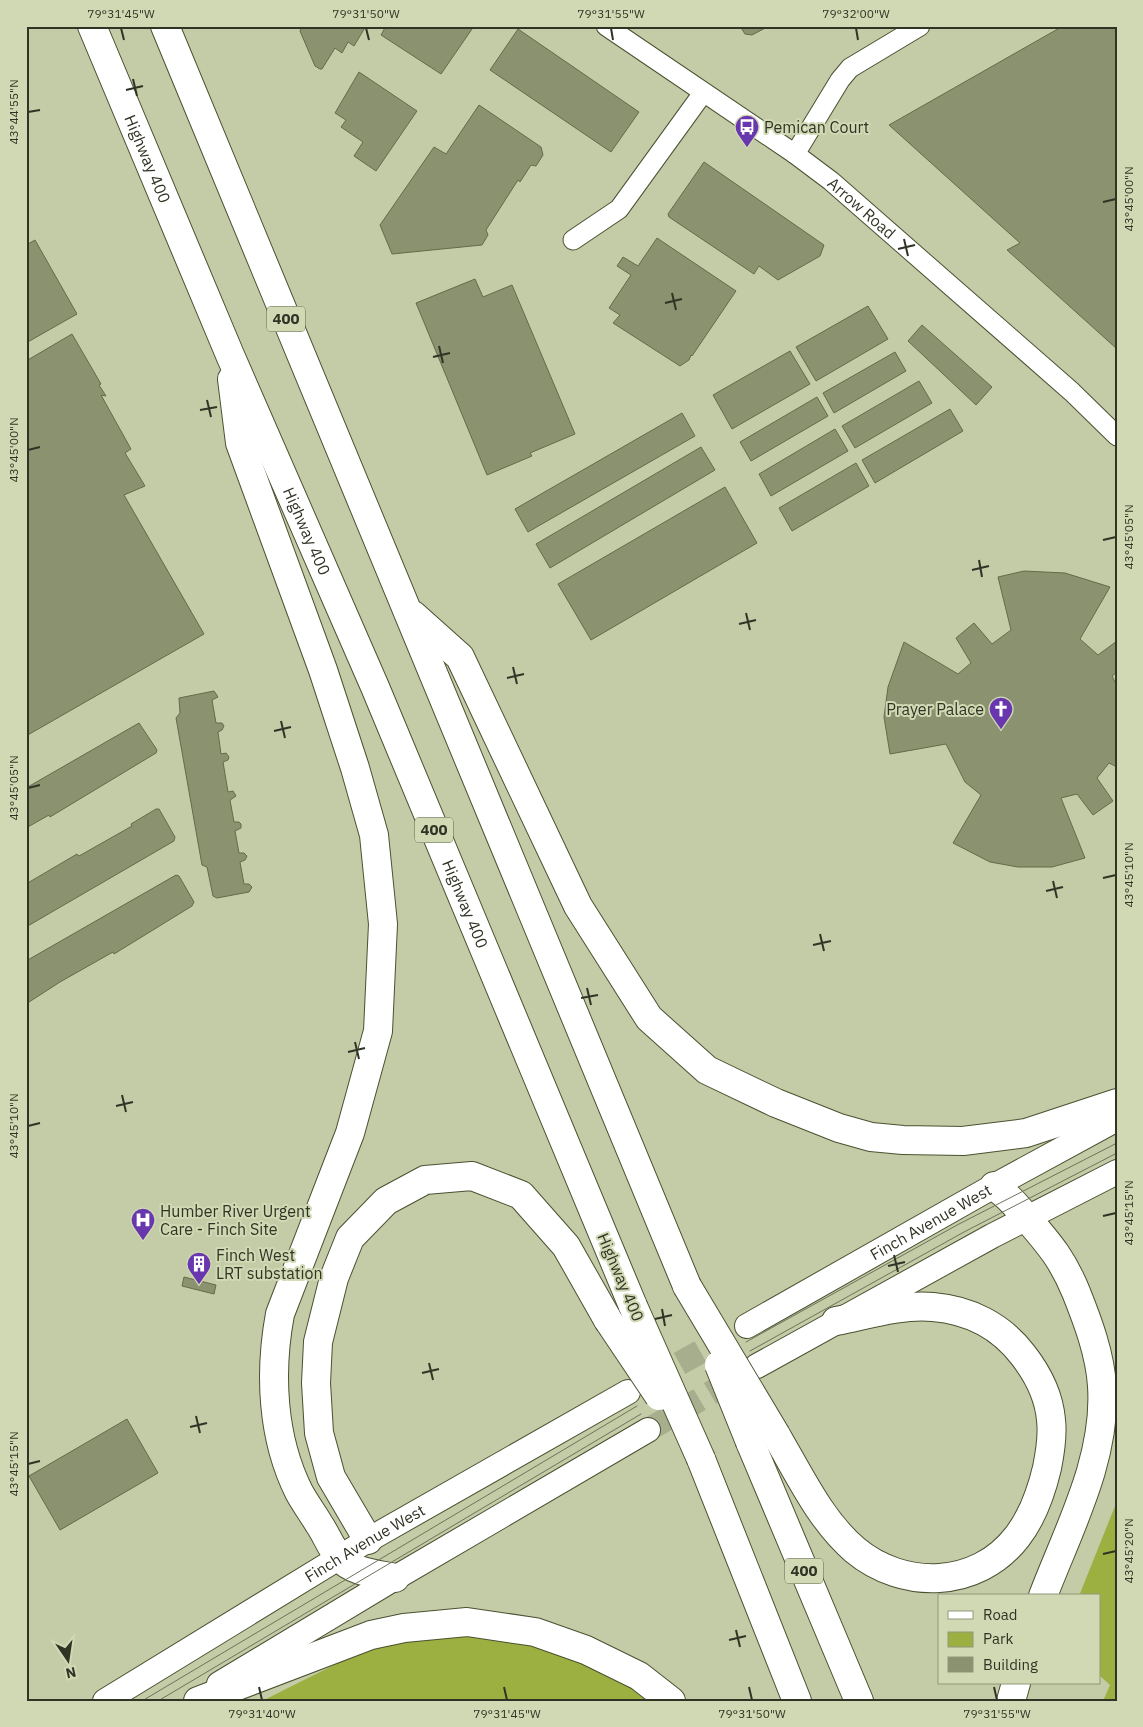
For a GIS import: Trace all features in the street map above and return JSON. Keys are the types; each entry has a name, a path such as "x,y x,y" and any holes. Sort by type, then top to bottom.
{"highway":[{"name":"Highway 400","path":"92,26 230,355 375,687 633,1306 701,1459 797,1701"},
{"name":"400","path":"164,26 859,1701"},
{"path":"230,355 240,443 323,670 355,768 374,835 383,924 378,1031 350,1133 280,1314 275,1343 274,1379 277,1421 284,1453 299,1492 339,1557 360,1570 395,1578"},
{"path":"408,611 460,657 578,906 649,1018 707,1070 776,1103 839,1128 871,1137 903,1140 963,1142 1026,1133 1117,1103"},
{"path":"368,1540 331,1477 319,1433 316,1383 318,1342 334,1278 350,1238 386,1201 424,1180 472,1176 521,1195 566,1246 608,1320 701,1459"},
{"path":"994,1186 1012,1198 1057,1254 1071,1280 1085,1315 1096,1352 1102,1387 1101,1423 1094,1458 1078,1510 1044,1594"},
{"path":"686,1286 819,1506 836,1531 855,1550 873,1563 891,1572 922,1579 954,1577 978,1568 1000,1555 1016,1538 1029,1518 1045,1476 1051,1442 1052,1420 1046,1395 1032,1366 1015,1344 996,1328 974,1316 944,1308 900,1308 836,1321"},
{"path":"198,1701 371,1635 404,1628 467,1622 535,1632 586,1650 639,1676 671,1701"},
{"path":"1010,1701 1016,1684"}],"main road":[{"name":"Finch Avenue West","path":"747,1326 994,1186 1117,1120"},
{"path":"757,1366 836,1321 1117,1172"},
{"name":"Finch Avenue West","path":"105,1701 339,1557 628,1392"},
{"path":"192,1701 395,1578 648,1430"}],"street":[{"name":"Arrow Road","path":"606,26 795,154 831,181 1072,392 1117,436"},
{"path":"795,154 840,80 850,68 920,26"},
{"path":"573,240 619,209 703,93"}],"green space":[{"path":"1117,1501 1117,1701 1103,1701 1110,1685 1100,1676 1100,1594 1080,1594"},
{"path":"452,1634 535,1643 606,1670 650,1701 262,1701 340,1662 370,1651 377,1645"}],"building":[{"path":"302,26 366,26 354,46 348,42 342,53 335,48 322,69 320,69 315,66 300,31"},
{"path":"386,26 467,26 472,29 441,74 381,35"},
{"path":"740,26 769,26 752,35 745,34"},
{"path":"1063,26 1117,26 1117,349 1007,250 1020,243 889,125"},
{"path":"518,29 639,112 611,152 490,70"},
{"path":"359,72 417,111 376,171 354,156 363,142 341,127 346,120 335,113"},
{"path":"479,105 541,147 543,155 536,166 531,165 520,182 518,180 486,230 488,235 482,245 392,254 380,225 434,147 446,154"},
{"path":"704,162 824,245 820,256 778,280 759,266 754,274 669,217 668,214"},
{"path":"657,238 736,291 692,356 680,366 613,323 620,315 609,308 631,275 617,266 623,257 638,266"},
{"path":"35,240 77,314 26,343 26,245"},
{"path":"475,279 483,297 512,285 575,434 530,453 532,456 487,475 416,303"},
{"path":"868,306 888,339 816,381 796,347"},
{"path":"922,325 992,387 976,405 908,341"},
{"path":"72,334 101,384 99,385 106,396 101,395 131,449 125,453 145,486 124,495 204,634 26,736 26,361"},
{"path":"790,351 810,384 732,429 713,395"},
{"path":"895,352 906,371 834,413 823,393"},
{"path":"919,381 932,403 855,448 842,426"},
{"path":"817,397 828,416 751,461 740,442"},
{"path":"950,409 963,431 875,483 862,460"},
{"path":"682,413 695,436 528,532 515,509"},
{"path":"835,429 848,451 771,496 759,474"},
{"path":"701,447 715,470 550,568 536,544"},
{"path":"856,463 869,486 792,531 779,508"},
{"path":"725,487 757,543 591,640 558,584"},
{"name":"Prayer Palace","path":"1024,571 1065,573 1110,587 1080,639 1098,655 1117,641 1117,672 1112,676 1117,686 1117,767 1109,763 1097,778 1113,801 1093,815 1077,794 1061,798 1085,858 1052,867 1018,867 990,862 953,843 981,795 965,782 946,744 890,754 884,717 888,687 904,642 958,674 971,663 956,638 974,623 992,644 1011,630 998,577"},
{"path":"214,691 218,697 212,700 216,723 222,723 224,726 218,732 221,754 226,753 229,757 228,760 223,762 228,792 233,791 236,796 230,800 234,822 241,824 241,828 235,831 239,853 244,853 247,856 245,860 240,862 244,884 249,884 252,887 249,892 217,898 213,896 207,867 202,865 176,718 180,713 179,698"},
{"path":"139,723 157,750 156,753 50,817 49,815 26,828 26,788"},
{"path":"159,809 175,837 174,841 26,927 26,884 77,854 79,856 132,826 131,824"},
{"path":"176,875 179,876 194,902 192,906 114,954 113,952 60,982 26,1004 26,961"},
{"name":"Finch West LRT substation","path":"184,1277 216,1285 214,1294 182,1286"},
{"path":"127,1419 158,1473 60,1530 29,1476"}],"tunnel":[{"path":"648,1381 747,1326"},
{"path":"648,1430 741,1375"}],"tram line":[{"path":"746,1342 959,1224 1117,1143"},
{"path":"750,1351 964,1232 1117,1153"},
{"path":"142,1701 637,1406"},
{"path":"158,1701 641,1414"}],"place":[{"name":"Pemican Court","path":"747,148"},
{"name":"Prayer Palace","path":"1001,730"},
{"name":"Humber River Urgent Care - Finch Site","path":"143,1241"},
{"name":"Finch West LRT substation","path":"199,1285"}]}
